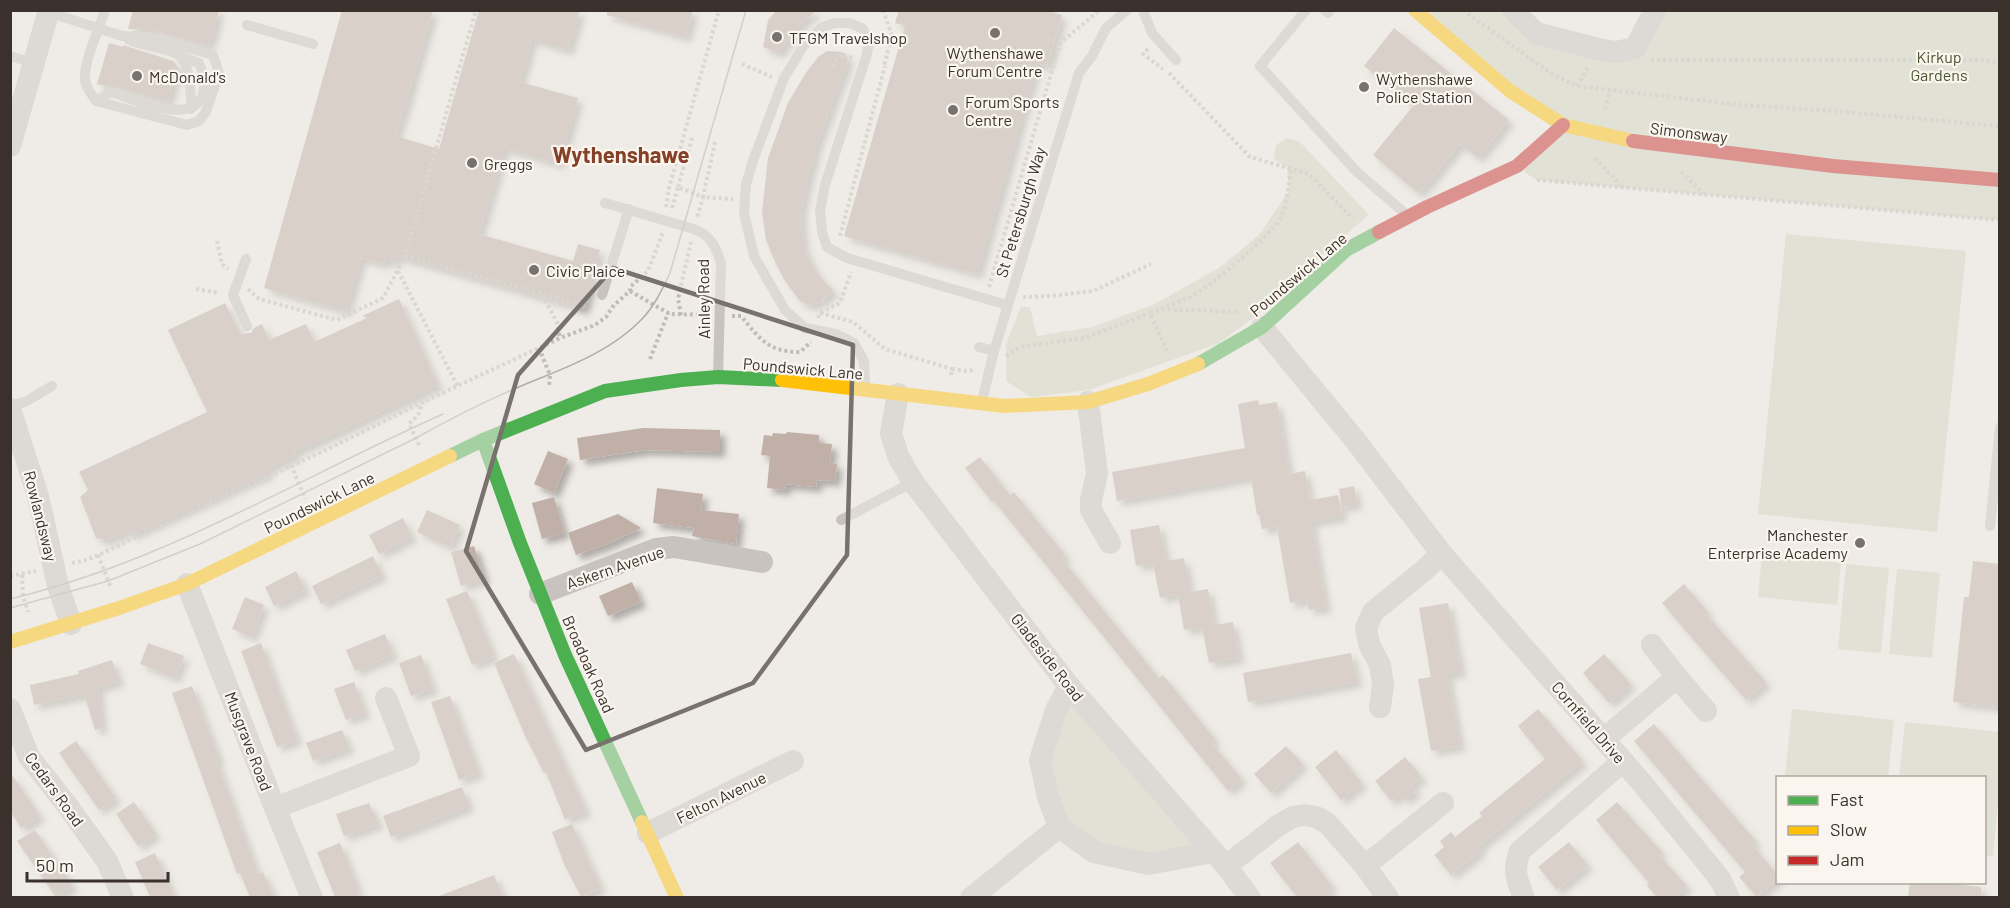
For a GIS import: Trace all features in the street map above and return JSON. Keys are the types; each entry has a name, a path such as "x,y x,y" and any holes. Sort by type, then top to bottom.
{"street":[{"name":"Simonsway","path":"1415,10 1510,91 1563,125 1642,143 1833,165 2000,180"},
{"path":"1513,10 1536,33 1616,52 1635,48 1655,10"},
{"path":"10,146 48,11"},
{"name":"Poundswick Lane","path":"17,640 119,609 187,584 483,440 606,391 718,377 794,381 1004,406 1088,402 1148,384 1204,362 1265,324 1346,250 1409,217 1517,166 1563,125"},
{"name":"Cornfield Drive","path":"1265,324 1441,553 1623,761 1720,879 1729,897"},
{"name":"Gladeside Road","path":"898,394 891,433 898,456 913,482 1069,686 1220,859 1250,897"},
{"path":"1088,402 1097,473 1090,500 1091,510 1110,543"},
{"name":"Rowlandsway","path":"10,408 39,496 58,586 72,624"},
{"name":"Broadoak Road","path":"483,440 565,655 677,897"},
{"name":"Askern Avenue","path":"540,594 656,549 674,547 762,562"},
{"path":"1380,707 1383,686 1380,665 1369,644 1366,628 1373,612 1428,567 1441,553"},
{"name":"Musgrave Road","path":"187,584 312,897"},
{"path":"1652,645 1706,711"},
{"path":"1604,739 1677,677"},
{"path":"1069,686 1056,710 1040,760 1048,797 1059,827 1094,852 1148,864 1220,859 1293,817 1305,815 1316,817 1327,823 1365,866 1388,897"},
{"path":"275,808 409,756 386,698"},
{"name":"Cedars Road","path":"10,709 29,757 68,805 107,861 123,897"},
{"name":"Felton Avenue","path":"648,833 793,761"},
{"path":"1524,897 1516,878 1515,864 1520,850 1623,761"},
{"path":"1365,866 1443,803"},
{"path":"971,897 1059,827"}],"lane":[{"path":"105,10 85,67 85,82 96,101 187,124 198,121 206,112 219,73 213,55 151,37 122,36"},
{"name":"St Petersburgh Way","path":"982,404 993,351 1079,73 1092,56 1106,28 1127,10"},
{"path":"1143,10 1152,33 1176,60"},
{"path":"1306,10 1260,66 1357,172 1409,217"},
{"path":"48,11 199,63 203,73 205,83 202,97 191,109 176,111 111,92 96,101"},
{"path":"865,390 864,361 854,343 836,334 805,328 785,310 754,256 744,213 746,184 784,78 800,51 821,28 834,23 849,23 862,28 869,39 867,54 825,185 820,211 822,232 827,247 854,260 1008,301"},
{"path":"247,25 313,44"},
{"path":"10,56 34,63"},
{"name":"Ainley Road","path":"605,203 694,229 706,234 716,247 720,264 718,377"},
{"path":"602,295 629,209"},
{"path":"246,259 233,295 247,326"},
{"path":"979,347 993,351"},
{"path":"10,408 52,386"},
{"path":"1990,526 2000,427"},
{"path":"841,520 913,482"}],"path":[{"path":"217,241 222,264 259,299 337,320 383,298 405,256 476,10"},
{"path":"667,220 669,188 719,10"},
{"path":"988,289 1060,43 1100,10"},
{"path":"1463,10 1552,74 1577,86 1741,105 2000,126"},
{"path":"1047,39 1060,43"},
{"path":"1157,39 1143,54 1170,74 1250,157 1309,174 1349,213 1368,239"},
{"path":"1635,48 1632,60 1984,60 2000,64"},
{"path":"833,67 841,54"},
{"path":"844,242 840,234 885,66"},
{"path":"54,566 87,560 560,338 595,325 606,317 614,305 630,291 630,287 648,272 663,233 693,135"},
{"path":"681,315 678,298 715,142"},
{"path":"1591,153 1622,188"},
{"path":"989,368 1020,347 1085,338 1198,292 1239,260 1281,217 1291,168"},
{"path":"1544,172 1536,180 2000,220"},
{"path":"678,187 703,197 745,200"},
{"path":"405,256 587,307 590,298"},
{"path":"813,329 820,313 840,303 854,260"},
{"path":"979,283 1008,301 1093,291 1151,264"},
{"path":"398,271 458,387"},
{"path":"542,294 557,322 560,338"},
{"path":"820,301 834,306"},
{"path":"1161,309 1255,312 1265,324"},
{"path":"649,360 668,313"},
{"path":"820,313 853,322 885,349 952,369"},
{"path":"1150,313 1177,372"},
{"path":"539,348 550,375 548,414"},
{"path":"415,474 411,462 422,454 409,424 418,415 423,402"},
{"path":"291,465 314,522"},
{"path":"98,555 119,609"},
{"path":"17,640 20,624 31,621 23,596 22,575"}],"highlighted area":[{"path":"613,268 853,345 847,555 753,683 586,750 466,551 518,375"}],"green space":[{"name":"Kirkup Gardens","path":"1415,11 1513,11 1516,15 1616,52 1655,11 1999,11 1999,220 1536,180 1517,166 1562,125"},
{"path":"1287,138 1300,142 1369,215 1260,313 1219,343 1089,390 1031,397 1006,381 1006,344 1021,307 1030,307 1037,336 1093,327 1155,304 1219,268 1259,235 1289,191 1287,167 1274,159 1276,145"},
{"path":"1786,234 1966,251 1937,532 1758,514"},
{"path":"1762,555 1841,563 1837,605 1758,597"},
{"path":"1846,564 1889,568 1881,653 1838,649"},
{"path":"1897,569 1940,573 1932,658 1889,654"},
{"path":"1069,686 1213,852 1148,864 1059,827 1048,734"},
{"path":"1792,709 1894,720 1888,776 1785,776"},
{"path":"1905,722 1999,732 1999,791 1993,856 1986,855 1986,776 1899,776"}],"building":[{"path":"133,10 219,10 209,46 153,30 128,29"},
{"path":"342,10 433,10 396,136 439,149 479,10 580,10 568,50 532,39 520,82 578,98 559,164 504,148 479,234 573,261 578,244 600,250 583,309 397,256 396,262 385,259 384,264 361,258 346,311 264,288"},
{"path":"607,10 693,10 686,37 607,15"},
{"name":"TFGM Travelshop","path":"777,10 817,10 797,27 779,53 763,47 768,20"},
{"name":"Forum Sports Centre","path":"899,10 1046,10 1062,15 1047,66 1037,63 977,274 844,236 905,26 895,23"},
{"path":"1394,28 1509,120 1478,158 1460,144 1423,189 1417,192 1373,155 1413,106 1364,66"},
{"name":"McDonald's","path":"109,43 123,47 123,45 173,61 178,67 168,101 113,85 97,84"},
{"path":"827,51 842,52 846,54 848,60 817,144 801,213 803,244 808,257 819,276 834,291 811,306 800,301 776,264 766,240 762,212 768,158 788,103 805,74 818,57"},
{"path":"399,299 438,385 294,452 296,455 267,468 269,473 131,535 129,530 107,540 96,538 80,497 88,490 79,472 207,412 168,330 225,303 240,334 251,333 254,328 262,324 269,340 306,324 314,342 367,318 362,316"},
{"path":"1258,400 1259,405 1277,402 1289,474 1305,471 1310,500 1338,495 1342,516 1311,522 1326,607 1309,610 1307,600 1290,603 1277,527 1262,529 1259,515 1257,515 1251,477 1117,501 1112,472 1245,448 1238,404"},
{"path":"643,428 720,430 720,452 645,450 580,460 577,438"},
{"path":"787,432 819,435 819,443 832,444 830,463 837,464 835,481 817,480 816,487 786,484 785,490 767,488 770,456 761,455 764,435 772,436 773,433 786,434"},
{"path":"548,451 568,459 554,493 534,484"},
{"path":"980,457 1010,495 1014,492 1066,556 1062,559 1159,678 1163,675 1215,739 1211,742 1242,779 1228,791 965,468"},
{"path":"1354,486 1357,504 1342,507 1339,489"},
{"path":"657,488 703,494 701,510 739,514 736,544 692,536 694,528 653,523"},
{"path":"554,497 564,533 542,539 532,503"},
{"path":"427,510 460,525 450,547 417,532"},
{"path":"618,514 641,528 576,555 568,533"},
{"path":"403,518 412,537 379,554 369,535"},
{"path":"1159,525 1166,561 1136,566 1130,530"},
{"path":"474,546 484,579 461,586 451,552"},
{"path":"373,556 382,575 321,604 312,586"},
{"path":"1184,558 1190,592 1208,589 1214,625 1233,622 1239,658 1209,663 1202,627 1184,630 1178,594 1160,598 1153,563"},
{"path":"1973,561 2000,564 2000,707 1953,702 1964,597 1969,597"},
{"path":"296,571 306,590 274,606 265,587"},
{"path":"632,582 641,602 608,616 599,596"},
{"path":"1684,584 1708,612 1706,614 1766,682 1746,700 1662,603"},
{"path":"467,591 494,656 472,665 446,599"},
{"path":"245,597 264,605 252,637 232,629"},
{"path":"1448,603 1461,672 1447,674 1460,746 1431,751 1418,679 1431,677 1419,608"},
{"path":"385,634 393,655 355,671 346,650"},
{"path":"148,643 184,656 175,678 140,664"},
{"path":"261,643 297,740 277,747 241,651"},
{"path":"1351,653 1357,682 1248,702 1243,673"},
{"path":"514,654 586,811 565,820 546,772 544,773 526,738 494,663"},
{"path":"1604,654 1631,684 1609,703 1583,673"},
{"path":"421,655 433,689 411,696 399,663"},
{"path":"112,660 119,681 98,687 102,728 95,730 84,694 34,705 30,685 79,674 78,671"},
{"path":"354,682 365,713 346,720 334,689"},
{"path":"192,686 219,759 216,760 258,874 263,872 274,897 250,897 240,873 237,874 172,693"},
{"path":"450,696 479,773 459,780 431,702"},
{"path":"1538,709 1583,761 1478,847 1481,850 1451,875 1434,855 1444,847 1440,841 1451,832 1455,837 1482,816 1479,813 1545,759 1518,726"},
{"path":"1654,724 1756,841 1752,845 1776,873 1776,881 1757,897 1739,877 1745,872 1634,741"},
{"path":"342,730 349,748 313,761 306,743"},
{"path":"76,741 116,798 99,810 59,753"},
{"path":"1286,746 1303,764 1271,793 1254,774"},
{"path":"1336,750 1362,783 1341,800 1315,767"},
{"path":"1405,757 1422,777 1411,785 1416,791 1405,800 1400,794 1391,801 1375,781"},
{"path":"10,772 40,816 21,828 10,811"},
{"path":"462,787 469,806 391,837 383,816"},
{"path":"134,802 156,834 138,846 116,814"},
{"path":"1617,802 1662,852 1659,855 1687,886 1675,897 1657,897 1647,886 1649,883 1596,820"},
{"path":"369,803 378,824 344,836 336,814"},
{"path":"572,824 601,888 581,897 564,864 552,832"},
{"path":"35,830 73,886 56,897 17,841"},
{"path":"1298,842 1332,886 1328,890 1334,897 1297,897 1270,863"},
{"path":"1569,842 1588,865 1557,890 1538,867"},
{"path":"340,843 359,897 335,897 317,852"},
{"path":"155,853 174,897 150,897 135,862"},
{"path":"494,875 503,897 439,896"},
{"path":"1910,884 1955,884 1981,887 1981,897 1908,897"}],"tram line":[{"path":"10,608 108,581 200,544 479,405 583,360 631,330 650,310 670,273 746,10"},
{"path":"10,599 67,583 177,541 443,414"}],"traffic: fast":[{"path":"1198,364 1262,327 1346,250 1379,232"},
{"path":"450,456 483,440 605,391 718,377 782,380"},
{"path":"483,440 520,543 565,655 642,822"}],"traffic: slow":[{"path":"1415,10 1510,91 1563,125 1633,141"},
{"path":"782,380 1004,406 1088,402 1148,384 1198,364"},
{"path":"10,642 187,584 450,456"},
{"path":"642,822 677,898"}],"traffic: jam":[{"path":"1379,232 1427,207 1517,166 1563,125"},
{"path":"1633,141 1833,166 2000,180"}],"place":[{"name":"Wythenshawe Forum Centre","path":"995,33"},
{"name":"TFGM Travelshop","path":"777,37"},
{"name":"McDonald's","path":"137,76"},
{"name":"Wythenshawe Police Station","path":"1364,87"},
{"name":"Forum Sports Centre","path":"953,110"},
{"name":"Greggs","path":"472,163"},
{"name":"Civic Plaice","path":"534,270"},
{"name":"Manchester Enterprise Academy","path":"1860,543"}],"district":[{"name":"Wythenshawe","path":"621,154"}]}
